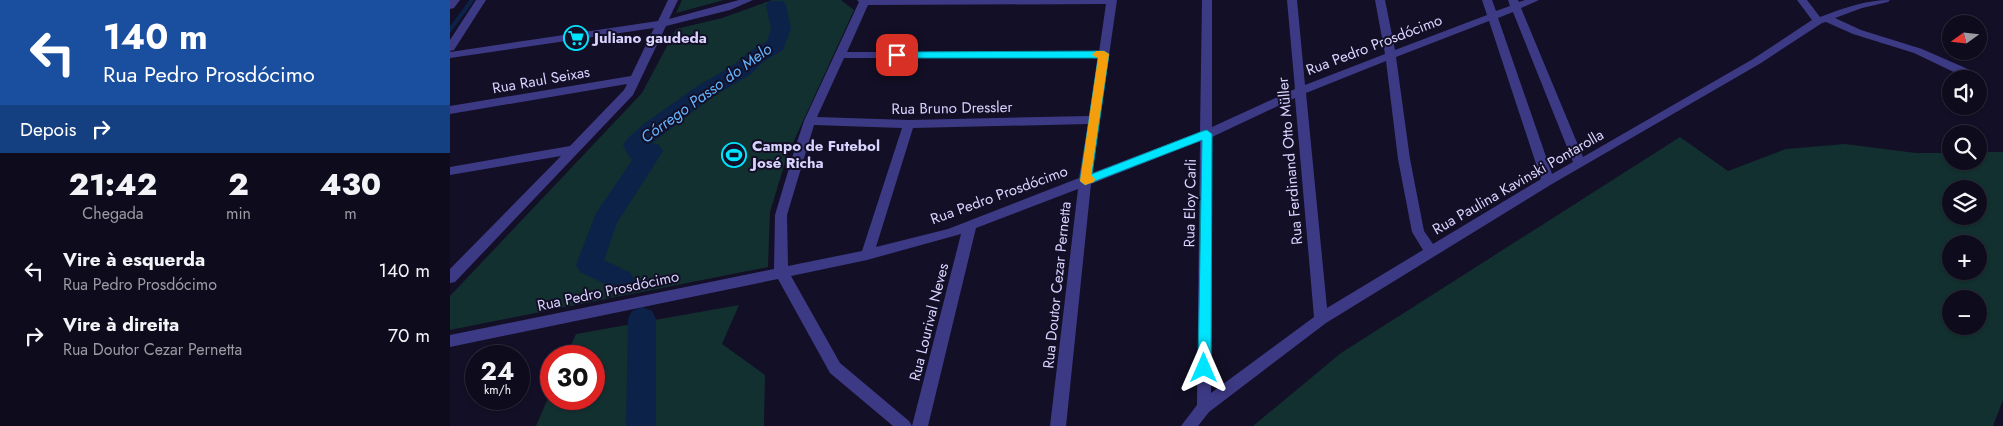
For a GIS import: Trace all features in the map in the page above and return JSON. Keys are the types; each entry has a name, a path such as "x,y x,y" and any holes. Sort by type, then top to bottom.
{"street":[{"path":"450,6 455,0"},
{"path":"450,48 480,1 492,0"},
{"path":"450,278 628,92 674,0"},
{"path":"450,55 662,24 726,8 748,0"},
{"name":"Rua Eloy Carli","path":"1204,407 1207,134 1206,0"},
{"name":"Rua Ferdinand Otto Müller","path":"1292,0 1321,319"},
{"path":"1380,0 1391,56 1404,159 1418,232 1432,251"},
{"path":"1487,0 1548,181"},
{"name":"Rua Pedro Prosdócimo","path":"450,341 781,271 867,255 950,233 1207,134 1300,91 1492,16 1515,3 1534,0"},
{"path":"1802,0 1822,19 1918,51 1959,70"},
{"name":"Rua Paulina Kavinski Pontarolla","path":"1188,426 1204,407 1321,319 1432,251 1548,181 1757,61 1822,19 1859,6 1885,0"},
{"path":"904,426 835,368 781,271 781,214 810,122 864,1 1112,1"},
{"name":"Rua Doutor Cezar Pernetta","path":"1058,426 1085,181 1112,1"},
{"path":"1515,3 1580,164"},
{"path":"841,55 1104,54"},
{"name":"Rua Raul Seixas","path":"450,110 636,79"},
{"name":"Rua Bruno Dressler","path":"810,122 909,124 1094,120"},
{"path":"867,255 909,124"},
{"path":"450,171 575,149"},
{"name":"Rua Lourival Neves","path":"920,426 970,225"}],"green space":[{"path":"682,0 724,0 676,13"},
{"path":"772,0 841,0 854,10 787,156 770,212 768,267 450,330 450,296 642,93 676,29 722,18"},
{"path":"1680,137 1728,171 1786,149 1845,144 1916,153 1942,153 1942,170 1987,170 1987,152 2003,152 2003,400 1993,426 1253,426 1341,353"},
{"path":"739,305 722,344 765,375 764,426 536,426 543,410 605,410 605,345 571,345 576,334"}],"waterway":[{"path":"450,30 472,0"},
{"name":"Córrego Passo do Melo","path":"622,281 589,265 605,220 651,151 638,152 635,145 653,129 704,92 743,69 756,57 776,45 781,29 776,5"},
{"name":"Córrego Passo do Melo","path":"641,426 642,319"}],"slow traffic":[{"path":"1090,179 1085,181 1104,54 1096,55"}],"place":[{"name":"Juliano gaudeda","path":"576,38"},
{"name":"Campo de Futebol José Richa","path":"734,155"}],"route":[{"path":"897,55 1104,54 1085,181 1207,134 1204,368"}]}
